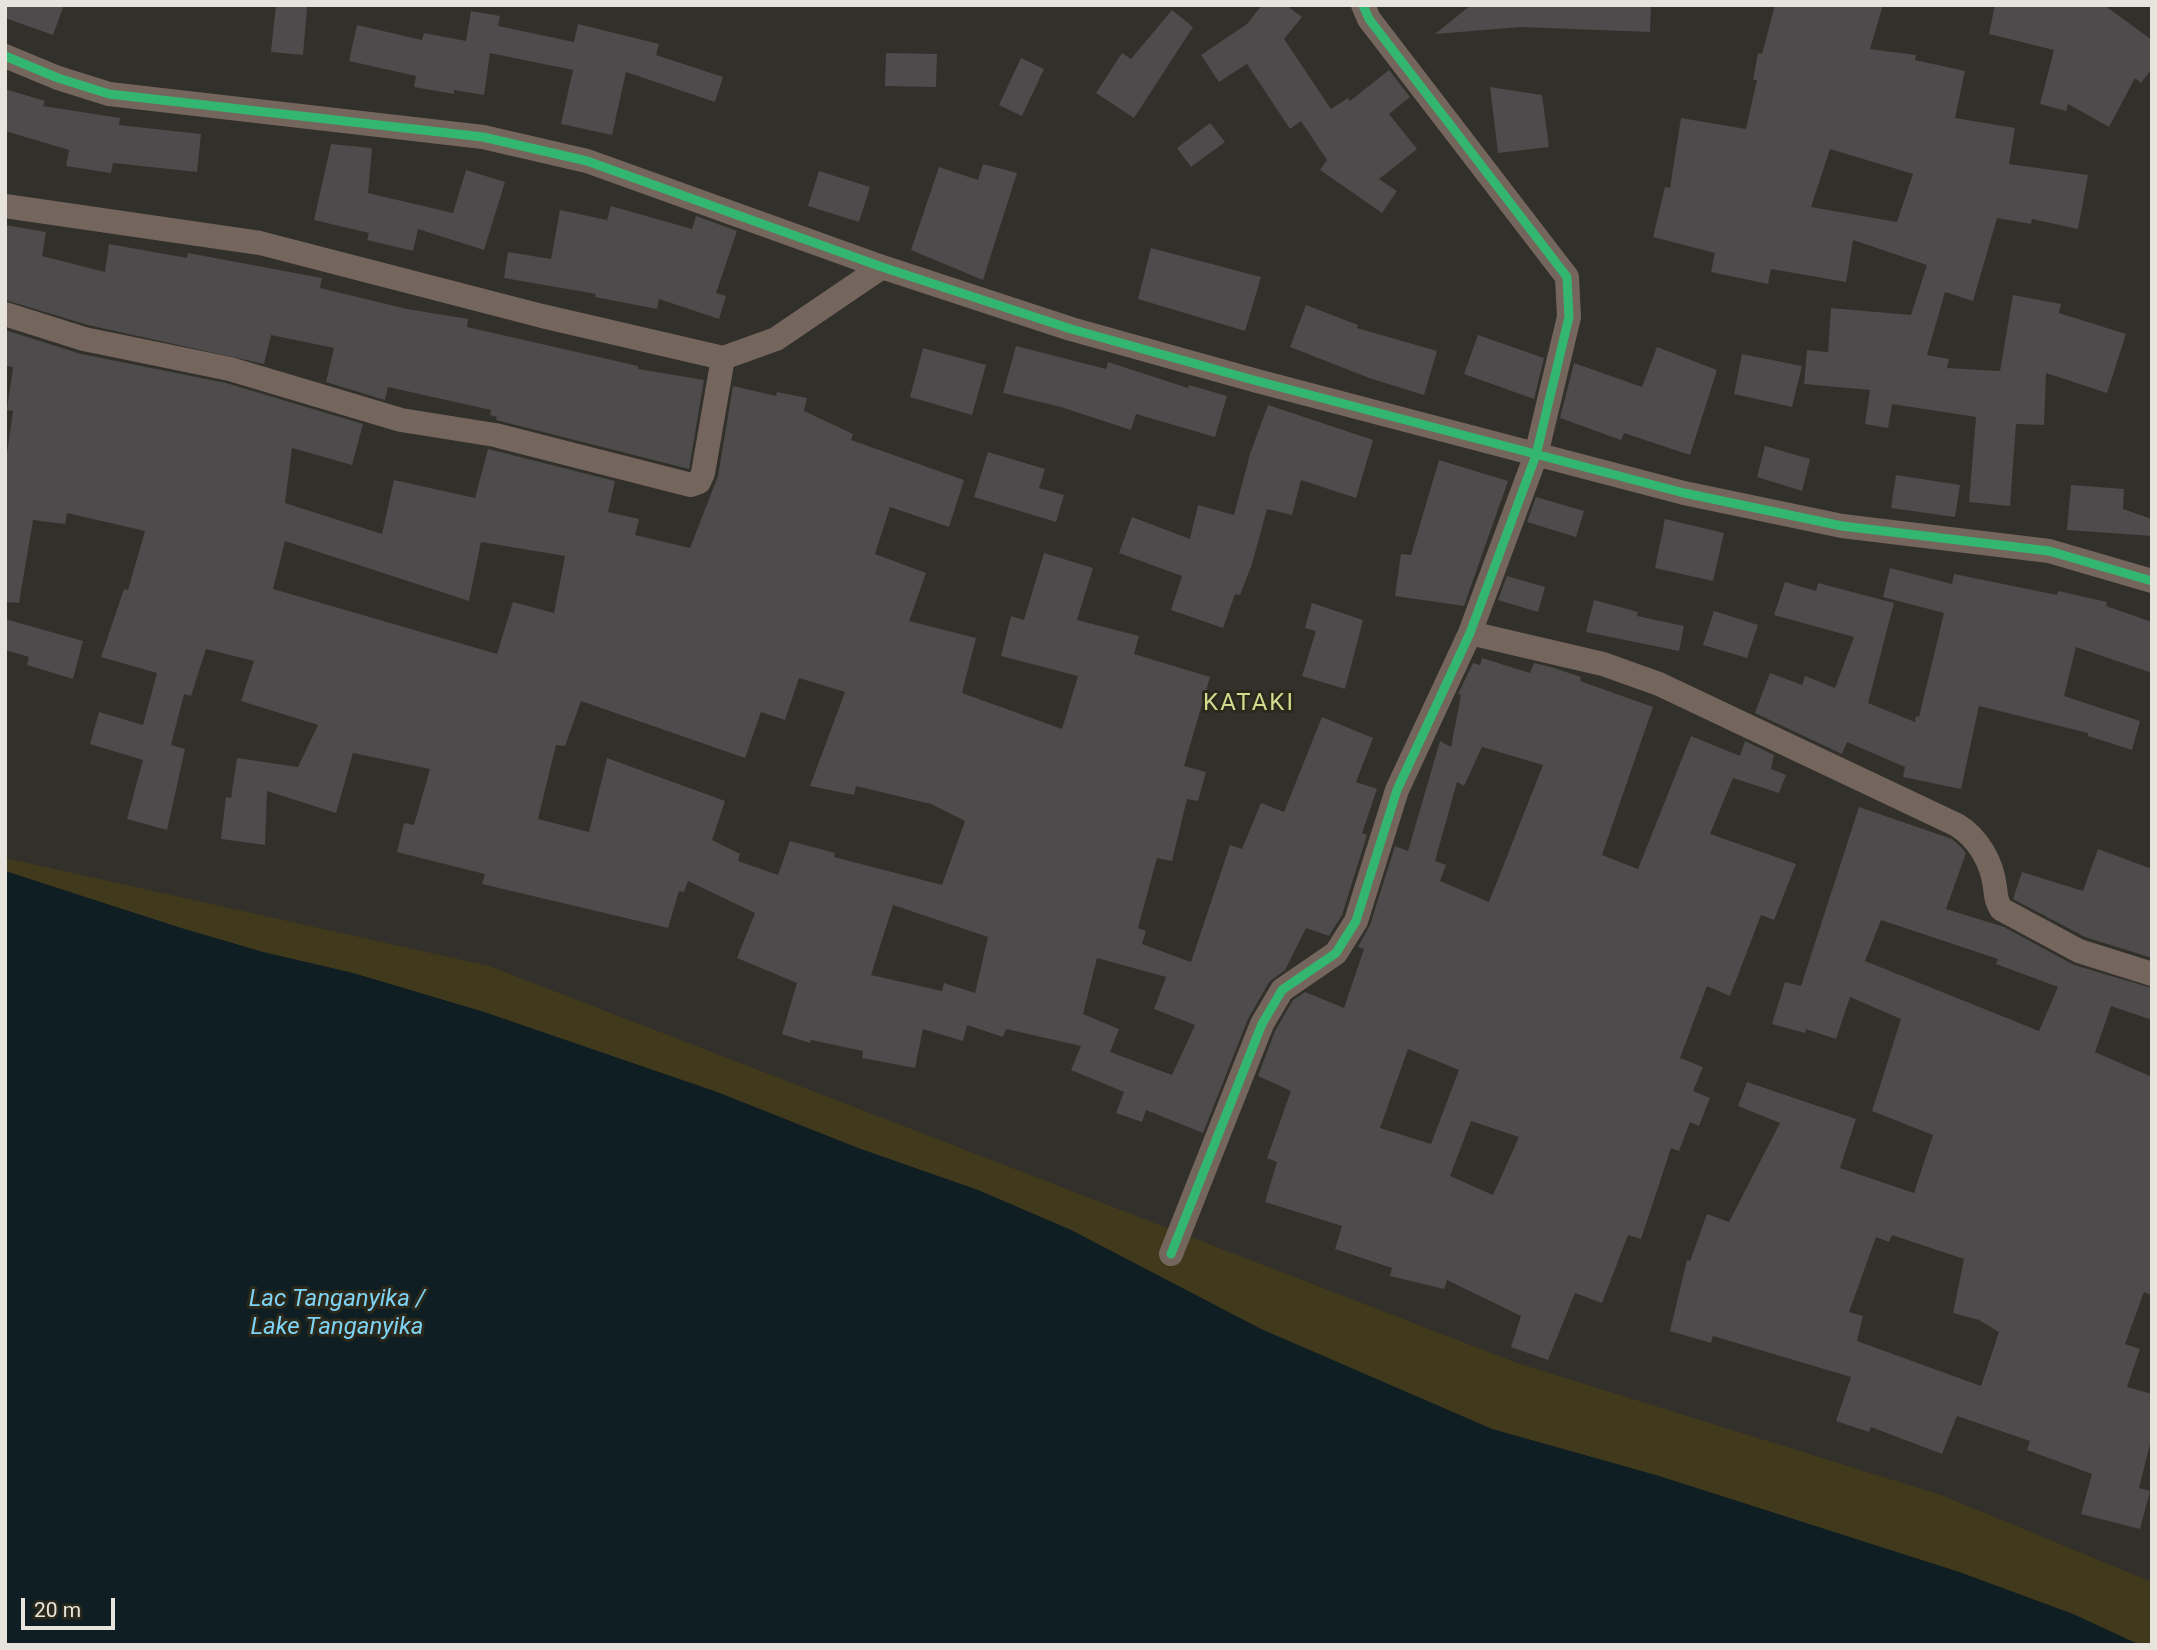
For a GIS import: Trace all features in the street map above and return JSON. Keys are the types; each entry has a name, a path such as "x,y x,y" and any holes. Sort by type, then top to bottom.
{"street":[{"path":"1171,1254 1262,1024 1282,990 1308,969 1336,953 1356,921 1397,790 1470,633 1536,455 1569,317 1567,277 1369,19 1363,5"},
{"path":"5,56 58,78 109,94 483,137 587,161 882,267 1084,333 1536,455 1684,493 1842,526 2049,551 2152,581"},
{"path":"5,206 260,243 542,316 723,358 776,339 882,267"},
{"path":"5,314 84,339 230,369 401,420 495,435 691,485 699,482 703,473 723,358"},
{"path":"1470,633 1603,664 1659,684 1957,825 1971,834 1988,861 1996,900 2001,909 2079,951 2152,974"}],"sand":[{"path":"5,858 489,966 1517,1363 1941,1495 2152,1582 2152,1645 2140,1645 2073,1614 1959,1572 1659,1476 1492,1429 1261,1329 1071,1230 978,1190 858,1148 717,1092 484,1012 353,973 263,952 181,928 5,871"}],"water":[{"name":"Lac Tanganyika / Lake Tanganyika","path":"5,871 181,928 263,952 353,973 484,1012 717,1092 858,1148 978,1190 1071,1230 1261,1329 1492,1429 1659,1476 1959,1572 2073,1614 2140,1645 5,1645"}],"building":[{"path":"5,5 64,5 53,35 5,18"},
{"path":"276,5 307,7 303,55 271,52"},
{"path":"1262,5 1286,5 1302,17 1284,39 1331,109 1348,98 1350,101 1389,70 1410,97 1389,114 1417,149 1379,179 1397,191 1382,213 1320,170 1327,160 1301,121 1290,129 1247,64 1219,82 1201,55 1247,24"},
{"path":"1471,5 1651,5 1650,32 1521,27 1435,34"},
{"path":"1775,5 1883,5 1870,49 1916,55 1915,60 1965,71 1955,118 2015,128 2009,164 2088,175 2078,229 2032,219 2031,224 1997,218 1973,301 1945,292 1927,355 1949,359 1947,368 2000,371 2013,295 2061,304 2059,313 2126,334 2107,393 2046,373 2044,425 2016,424 2010,506 1969,502 1976,417 1892,404 1888,428 1865,424 1870,390 1804,384 1807,350 1828,352 1831,308 1911,315 1927,265 1853,240 1846,282 1771,269 1768,284 1711,272 1715,253 1653,237 1665,187 1670,188 1681,118 1746,129 1757,80 1753,80 1758,53 1762,54","holes":["1830,149 1913,174 1897,222 1811,207"]},
{"path":"1995,5 2104,5 2152,40 2152,69 2141,83 2135,78 2109,127 2068,104 2066,111 2040,104 2054,50 1989,34"},
{"path":"1172,10 1193,27 1134,118 1096,93 1122,53 1131,59"},
{"path":"471,11 500,16 498,26 574,42 578,24 659,44 656,55 723,77 715,102 626,72 612,135 561,124 573,70 490,53 484,95 454,90 454,94 414,87 416,76 349,61 357,25 422,40 424,33 466,41"},
{"path":"886,53 937,54 936,87 885,86"},
{"path":"1021,58 1044,69 1022,116 999,105"},
{"path":"1490,87 1542,95 1549,147 1498,153"},
{"path":"5,89 45,101 43,106 120,118 119,125 201,134 197,172 113,163 111,173 66,166 69,150 5,131"},
{"path":"1210,123 1225,142 1191,167 1177,148"},
{"path":"331,144 372,148 368,193 453,213 466,170 505,182 484,250 418,229 413,251 367,240 369,233 314,220"},
{"path":"983,164 1017,173 983,280 911,250 939,167 978,180"},
{"path":"819,171 870,187 859,222 808,206"},
{"path":"611,206 692,229 696,216 737,231 716,293 726,296 719,319 659,299 657,309 595,297 596,294 504,278 508,252 551,259 560,210 607,220"},
{"path":"5,225 46,232 42,256 105,272 109,244 187,258 188,253 322,278 320,288 407,309 468,319 467,327 638,366 638,369 704,380 689,469 496,420 497,417 490,415 491,410 388,387 385,400 326,382 334,348 271,335 264,364 88,325 5,300"},
{"path":"1151,248 1261,277 1245,331 1138,299"},
{"path":"1306,305 1358,325 1357,328 1437,351 1424,395 1372,379 1290,347"},
{"path":"5,330 81,354 226,383 363,424 352,465 292,448 285,503 382,534 394,480 475,498 488,449 615,481 608,512 639,519 635,535 690,548 718,476 733,386 776,396 777,392 807,398 804,411 853,434 851,440 964,480 949,527 890,507 875,554 926,573 909,621 976,638 962,693 1062,729 1078,676 1001,656 1011,616 1024,620 1044,553 1093,568 1077,620 1139,636 1134,654 1210,677 1184,766 1206,772 1198,801 1187,799 1172,861 1157,858 1138,928 1146,931 1142,944 1191,962 1230,845 1242,849 1261,803 1284,812 1322,717 1373,738 1356,782 1377,789 1362,833 1367,835 1342,915 1329,936 1306,928 1285,970 1269,982 1248,1019 1203,1133 1146,1110 1142,1122 1116,1113 1124,1092 1071,1070 1081,1046 1006,1029 1003,1037 967,1025 963,1041 923,1029 915,1068 862,1058 863,1051 811,1040 810,1043 782,1034 797,983 737,958 755,913 688,881 684,892 679,891 668,928 482,884 485,874 397,852 404,823 414,825 430,769 353,753 336,813 267,791 265,845 221,839 226,797 231,798 237,758 298,767 318,725 241,701 254,661 206,649 191,696 184,694 171,745 185,749 167,830 127,819 143,760 90,744 99,712 143,725 157,673 101,657 124,589 128,590 145,531 67,513 65,524 33,520 19,603 5,602 5,467 13,411 7,410 13,367 5,366","holes":["285,541 469,601 481,542 565,556 554,613 513,602 497,654 273,589","799,678 845,692 810,786 854,795 856,786 931,804 965,821 942,885 834,857 835,853 790,841 778,875 738,861 740,854 712,840 725,801 607,758 589,832 538,819 556,745 565,746 581,701 745,758 761,712 785,720","893,905 988,937 975,993 944,983 942,991 871,975","1097,958 1166,977 1154,1009 1195,1025 1172,1075 1110,1052 1119,1029 1083,1014"]},
{"path":"1478,335 1544,358 1534,399 1464,374"},
{"path":"1016,346 1106,369 1108,362 1188,388 1189,385 1227,396 1215,437 1136,414 1131,430 1061,407 1003,393"},
{"path":"1657,347 1717,370 1690,455 1624,433 1621,440 1560,418 1574,363 1642,387"},
{"path":"923,348 986,365 972,415 910,397"},
{"path":"1742,354 1802,366 1792,407 1734,394"},
{"path":"1268,405 1373,440 1356,498 1301,480 1292,515 1267,509 1252,564 1240,595 1235,594 1223,628 1171,610 1182,576 1119,553 1132,517 1190,539 1198,505 1234,515 1250,454"},
{"path":"1765,446 1810,459 1802,491 1757,477"},
{"path":"988,452 1045,469 1039,488 1064,495 1056,522 974,497"},
{"path":"1439,460 1508,481 1464,606 1395,596 1401,554 1411,555"},
{"path":"1896,475 1960,485 1955,517 1891,508"},
{"path":"2071,485 2124,489 2123,509 2152,519 2152,536 2067,530"},
{"path":"1536,497 1584,511 1576,537 1527,522"},
{"path":"1665,519 1724,533 1713,581 1655,568"},
{"path":"1890,568 1952,584 1954,574 2057,595 2058,591 2107,602 2106,606 2152,622 2152,673 2076,647 2064,696 2140,721 2132,750 2088,736 2088,733 1979,706 1961,789 1903,777 1905,767 1847,742 1842,754 1755,713 1770,673 1802,685 1805,676 1835,688 1854,637 1774,615 1785,582 1816,591 1818,583 1894,603 1868,703 1915,722 1916,716 1919,717 1944,613 1883,597"},
{"path":"1507,576 1545,587 1538,612 1498,600"},
{"path":"1594,600 1638,612 1637,616 1684,626 1679,651 1586,632"},
{"path":"1312,603 1363,620 1345,689 1302,676 1316,631 1305,628"},
{"path":"1714,611 1758,625 1747,658 1703,645"},
{"path":"5,619 83,641 73,679 27,665 29,657 5,650"},
{"path":"1482,658 1530,673 1534,663 1551,667 1581,677 1580,681 1653,707 1602,855 1638,869 1691,736 1740,756 1745,741 1774,755 1771,769 1786,775 1779,793 1733,778 1710,834 1796,864 1774,920 1761,915 1730,996 1707,986 1680,1058 1703,1067 1693,1091 1710,1098 1699,1126 1690,1122 1679,1151 1671,1148 1641,1239 1628,1235 1602,1303 1575,1293 1548,1360 1511,1347 1521,1316 1447,1280 1444,1289 1390,1276 1392,1268 1335,1249 1342,1226 1265,1202 1277,1162 1267,1158 1291,1091 1258,1076 1275,1031 1293,1000 1305,992 1344,1008 1364,949 1358,947 1370,925 1395,846 1408,851 1440,741 1451,747 1461,695 1458,694 1473,663 1480,665","holes":["1482,747 1543,765 1489,902 1440,881 1446,865 1435,861 1457,782 1464,786","1408,1049 1459,1070 1431,1144 1380,1128","1471,1121 1519,1137 1493,1195 1450,1176"]},
{"path":"1859,807 1952,839 1961,847 1966,853 1946,909 2004,927 2074,965 2152,988 2152,1020 2111,1006 2095,1052 2152,1077 2152,1295 2144,1292 2125,1344 2140,1349 2127,1387 2152,1394 2152,1436 2139,1488 2150,1491 2140,1529 2081,1514 2092,1474 2027,1450 2030,1441 1957,1416 1942,1454 1871,1427 1869,1432 1836,1421 1851,1377 1713,1336 1711,1343 1670,1331 1687,1260 1690,1261 1707,1214 1729,1222 1780,1123 1738,1106 1747,1082 1856,1119 1840,1168 1914,1193 1933,1135 1872,1111 1901,1019 1850,997 1836,1039 1806,1029 1805,1033 1772,1024 1785,982 1801,986","holes":["1881,920 1998,959 1996,964 2058,987 2039,1031 1865,961","1892,1235 1964,1259 1953,1313 1979,1320 1999,1332 1981,1386 1857,1341 1863,1316 1849,1312 1876,1237 1889,1242"]},
{"path":"2098,849 2152,869 2152,958 2085,937 2013,899 2022,872 2083,891"}],"cycle path":[{"path":"1171,1254 1262,1024 1282,990 1336,953 1356,921 1397,790 1470,633 1536,455 1569,317 1567,277 1369,19 1363,5"},
{"path":"5,56 58,78 109,94 483,137 587,161 882,267 1071,329 1257,381 1684,493 1842,526 2049,551 2152,581"}],"district":[{"name":"KATAKI","path":"1249,704"}]}
